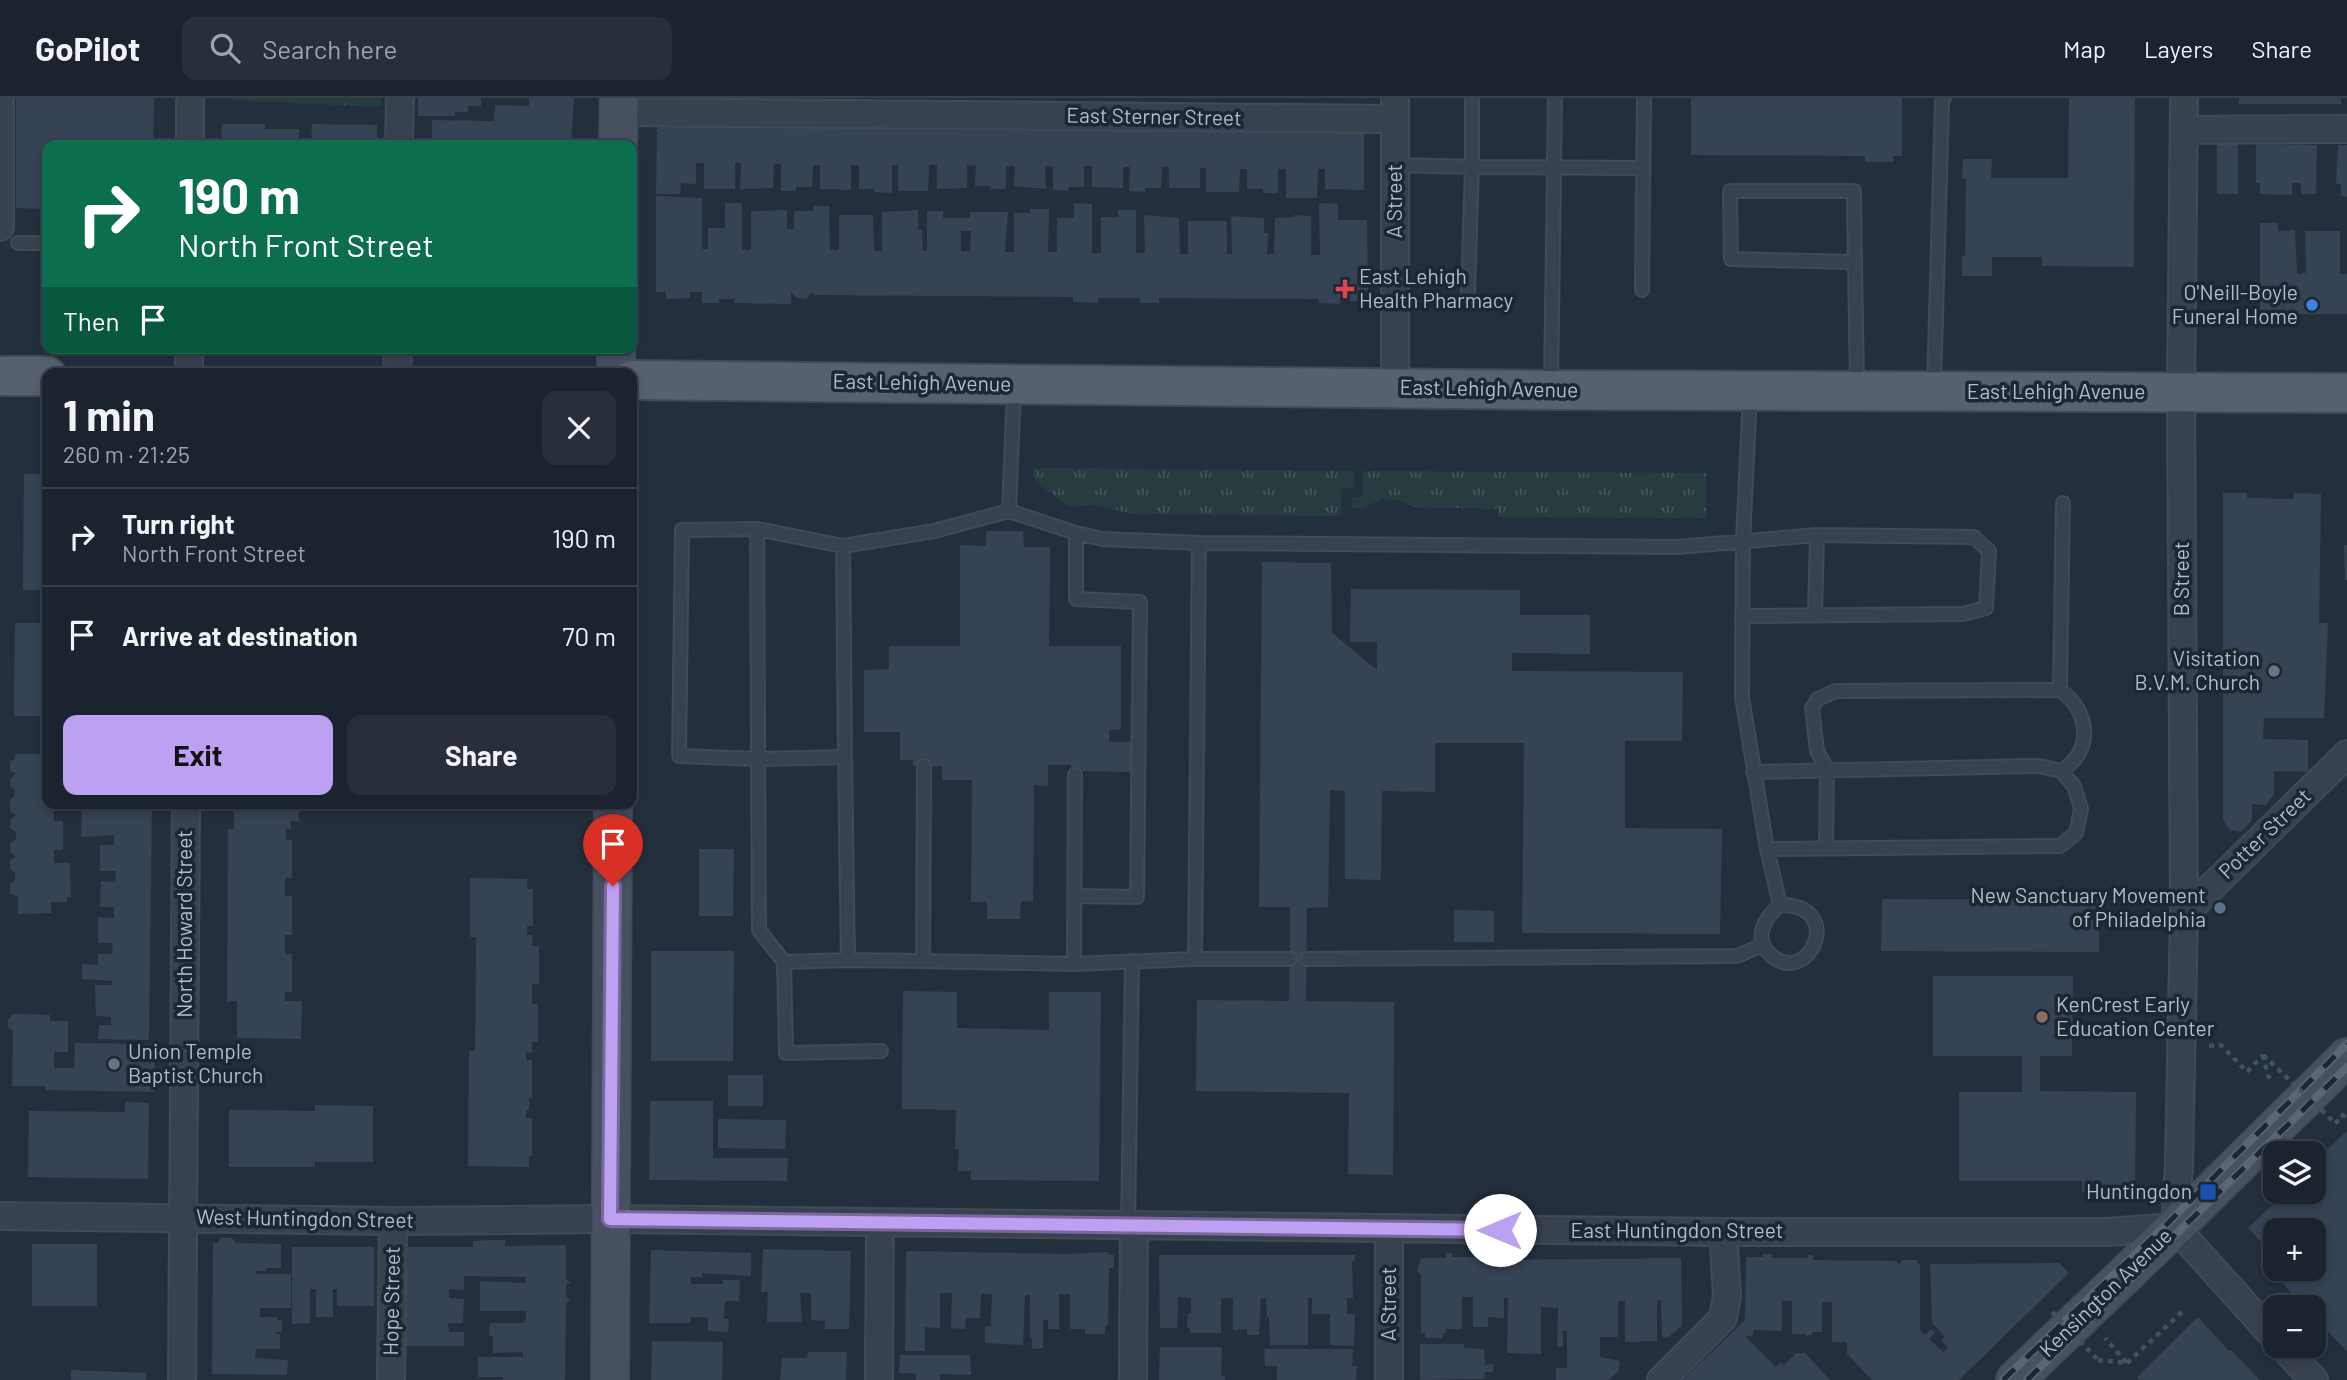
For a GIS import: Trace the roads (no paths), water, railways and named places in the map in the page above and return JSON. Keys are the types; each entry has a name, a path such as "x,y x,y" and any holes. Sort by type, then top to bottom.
{"main road":[{"path":"1,376 42,376"},
{"name":"East Lehigh Avenue","path":"637,380 1551,390 2347,393"}],"street":[{"path":"1,98 9,235"},
{"path":"190,98 190,140"},
{"path":"399,140 400,98"},
{"name":"B Street","path":"2175,1227 2179,1165 2184,914 2181,393 2184,98"},
{"name":"East Sterner Street","path":"618,119 1395,109"},
{"name":"A Street","path":"1395,109 1395,388"},
{"path":"2184,130 2347,129"},
{"name":"Potter Street","path":"2184,914 2347,754"},
{"name":"North Howard Street","path":"182,1380 186,809"},
{"path":"610,1380 613,809"},
{"name":"Kensington Avenue","path":"2015,1380 2345,1064"},
{"name":"West Huntingdon Street","path":"0,1216 393,1221 610,1219"},
{"name":"East Huntingdon Street","path":"610,1219 1723,1232 2108,1232 2175,1227"},
{"name":"Hope Street","path":"391,1380 393,1221"},
{"path":"879,1380 880,1223"},
{"path":"1131,1225 1133,1380"},
{"path":"2175,1227 2263,1325"},
{"name":"A Street","path":"1389,1229 1389,1380"},
{"path":"1661,1380 1723,1318 1727,1296 1723,1232"},
{"path":"2293,1358 2314,1380"}],"lane":[{"path":"1468,292 1472,98"},
{"path":"1551,390 1555,98"},
{"path":"1642,290 1644,98"},
{"path":"1934,392 1941,116 1944,98"},
{"path":"1395,164 1643,168"},
{"path":"1855,262 1731,259 1730,191 1854,191 1857,390"},
{"path":"9,235 42,242"},
{"path":"1009,511 1014,384"},
{"path":"1750,390 1743,540 1742,697 1767,849 1780,905"},
{"path":"2060,690 2063,503"},
{"path":"845,757 759,759 679,756 682,530 757,529 843,545 934,531 1009,511 1102,539 1199,543 1677,547 1816,535 1974,537 1989,551 1986,608 1963,614 1742,616"},
{"path":"757,529 758,930 784,962 786,1053 881,1051"},
{"path":"1074,896 1137,897 1140,602 1076,599 1076,533"},
{"path":"1815,615 1816,535"},
{"path":"1195,959 1199,543"},
{"path":"843,545 848,960"},
{"path":"1826,848 1827,769 1818,751 1812,708 1818,699 1836,691 2060,690 2072,698 2080,711 2086,732 2071,765 2061,771"},
{"path":"923,766 923,961"},
{"path":"1753,772 2039,766 2061,771 2074,786 2081,809 2076,833 2060,846 1767,849"},
{"path":"1074,964 1075,775"},
{"path":"1780,905 1792,905 1812,917 1818,932 1815,947 1808,956 1793,962 1772,957 1763,945 1761,934 1764,920 1780,905"},
{"path":"1307,959 1737,956 1763,945"},
{"path":"784,962 848,960 1074,964 1195,959 1290,959"},
{"path":"1131,1225 1129,1182 1132,961"}],"railway":[{"path":"2003,1380 2169,1222 2347,1044"},
{"path":"2027,1380 2347,1067"}],"place":[{"name":"East Lehigh Health Pharmacy","path":"1345,289"},
{"name":"O'Neill-Boyle Funeral Home","path":"2312,305"},
{"name":"Visitation B.V.M. Church","path":"2274,671"},
{"name":"New Sanctuary Movement of Philadelphia","path":"2220,908"},
{"name":"KenCrest Early Education Center","path":"2042,1017"},
{"name":"Union Temple Baptist Church","path":"114,1064"},
{"name":"Huntingdon","path":"2208,1192"}]}
